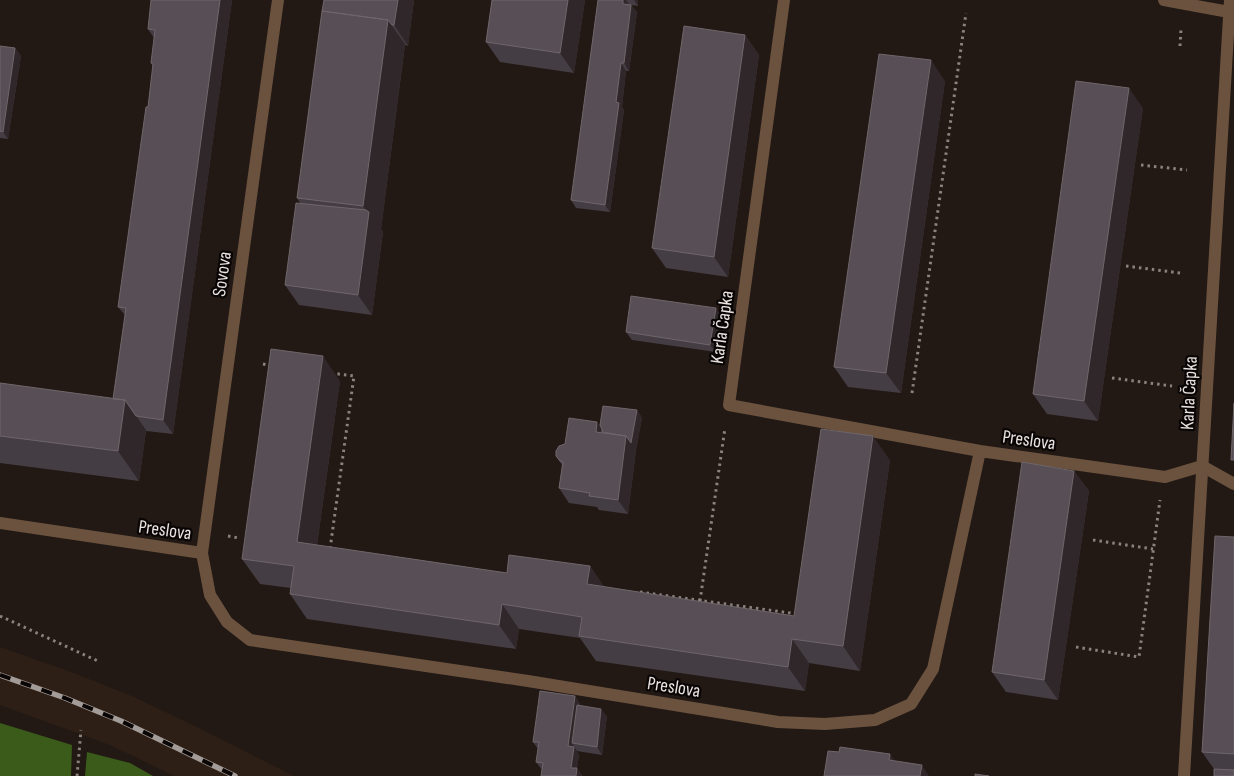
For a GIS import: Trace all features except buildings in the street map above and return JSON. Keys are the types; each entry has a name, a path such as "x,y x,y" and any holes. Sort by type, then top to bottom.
{"street":[{"name":"Sovova","path":"202,554 278,0"},
{"name":"Karla Čapka","path":"729,406 784,0"},
{"name":"Karla Čapka","path":"1164,0 1231,9 1184,776"},
{"path":"729,406 980,451"},
{"name":"Preslova","path":"0,524 202,554 210,594 227,622 250,640 518,680 778,722 826,724 875,720 911,704 933,669 980,451 1165,477 1202,466"},
{"path":"1202,466 1234,484"}],"path":[{"path":"912,393 966,13"},
{"path":"1141,164 1187,170"},
{"path":"1126,266 1180,273"},
{"path":"263,364 281,367"},
{"path":"326,372 354,376 330,549 340,550"},
{"path":"1112,378 1172,386"},
{"path":"700,600 729,406"},
{"path":"1076,647 1140,657 1160,496"},
{"path":"1093,540 1153,549"},
{"path":"631,591 799,614"},
{"path":"0,616 100,662"},
{"path":"77,776 82,730"}],"shaded area":[{"path":"0,647 132,696 294,776 174,776 110,745 0,705"}],"green space":[{"path":"0,723 72,745 71,776 0,776"},
{"path":"87,752 130,763 153,776 85,776"}],"railway":[{"path":"0,675 65,698 121,721 235,776"}]}
